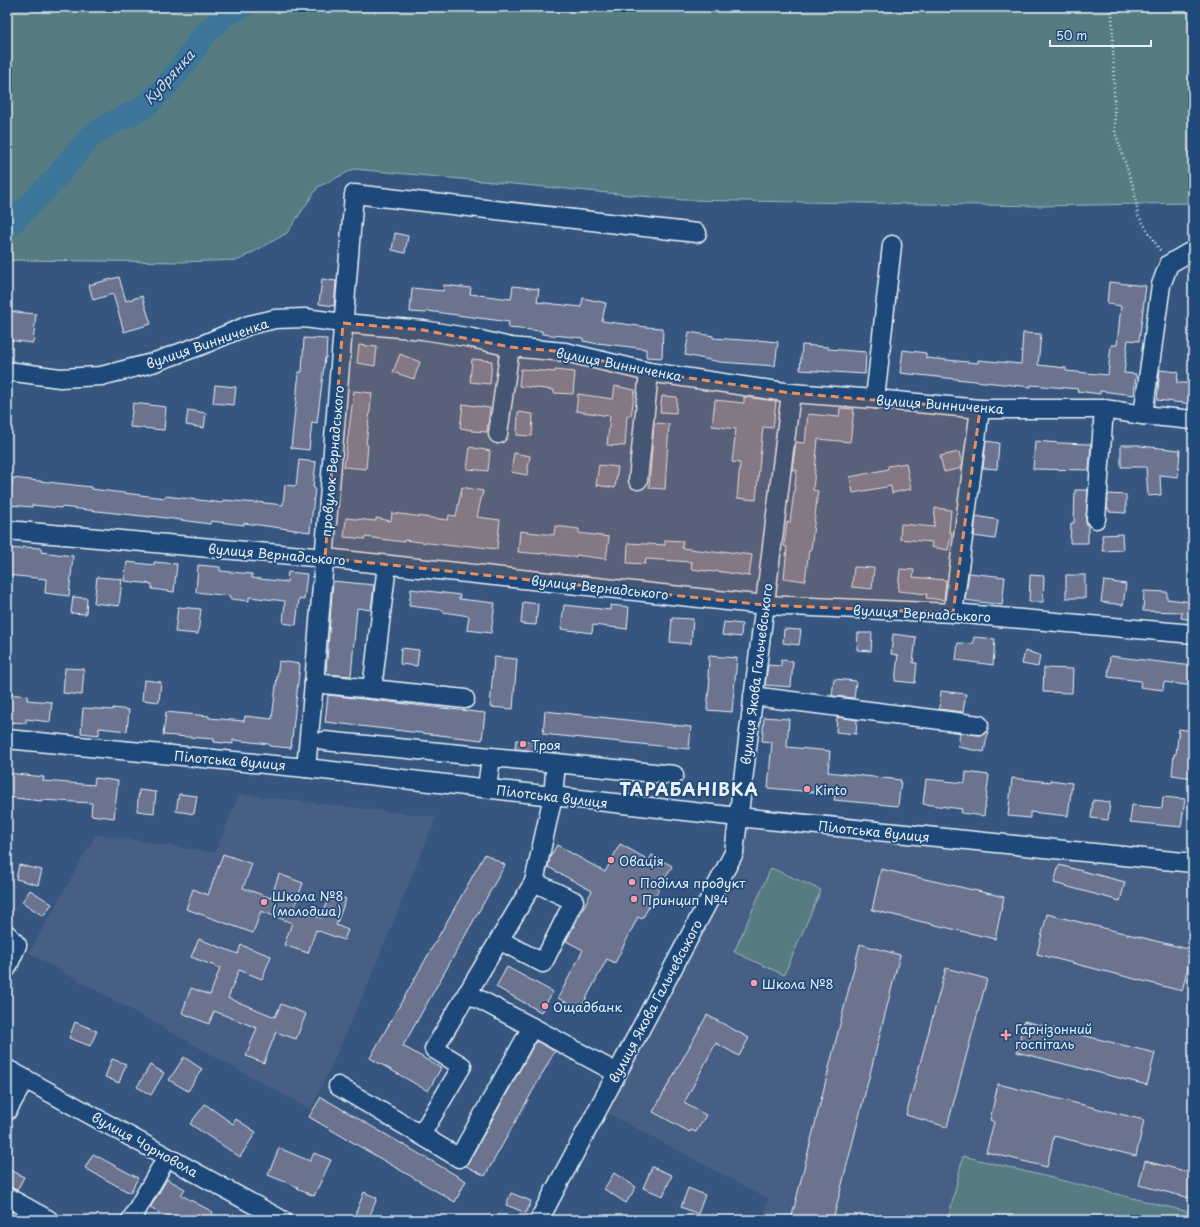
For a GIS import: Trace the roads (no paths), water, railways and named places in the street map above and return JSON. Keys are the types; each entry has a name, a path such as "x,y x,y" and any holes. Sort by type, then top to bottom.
{"street":[{"name":"провулок Вернадського","path":"306,768 325,558 354,194 697,233"},
{"path":"875,399 892,245"},
{"path":"1143,415 1161,284 1169,264 1188,253 1193,253"},
{"name":"вулиця Винниченка","path":"7,371 60,378 101,376 152,363 202,345 249,325 275,319 304,318 423,330 472,338 510,347 565,352 649,372 791,393 980,409 1104,409 1193,420"},
{"path":"498,434 510,347"},
{"path":"638,480 649,372"},
{"name":"вулиця Якова Гальчевського","path":"539,1220 734,853 791,393"},
{"path":"953,613 980,409"},
{"path":"1096,519 1104,409"},
{"name":"вулиця Вернадського","path":"7,530 325,558 764,605 953,613 1193,634"},
{"path":"372,689 387,565"},
{"path":"314,683 465,699"},
{"path":"753,696 979,725"},
{"name":"Пілотська вулиця","path":"7,739 306,768 738,817 1193,863"},
{"path":"324,741 372,747 674,775"},
{"path":"369,775 372,747"},
{"path":"487,788 491,757"},
{"path":"421,1135 462,1066 434,1049 534,882 553,796 556,763"},
{"path":"499,940 543,963 574,901 534,882"},
{"path":"7,934 16,945 7,968"},
{"path":"467,993 617,1073"},
{"path":"338,1086 459,1158 532,1027"},
{"name":"вулиця Чорновола","path":"7,1069 282,1220"},
{"path":"7,1111 25,1079"},
{"path":"131,1220 167,1157"},
{"path":"7,1197 49,1220"}],"waterway":[{"name":"Кудрянка","path":"7,228 54,180 90,137 110,124 133,113 149,103 168,84 186,62 202,37 226,14 242,7"}],"place":[{"name":"Троя","path":"523,744"},
{"name":"Kinto","path":"807,789"},
{"name":"Овація","path":"611,860"},
{"name":"Поділля продукт","path":"632,882"},
{"name":"Принцип №4","path":"634,899"},
{"name":"Школа №8 (молодша)","path":"264,902"},
{"name":"Школа №8","path":"754,983"},
{"name":"Ощадбанк","path":"545,1006"},
{"name":"Гарнізонний госпіталь","path":"1006,1035"}],"district":[{"name":"ТАРАБАНІВКА","path":"689,789"}]}
